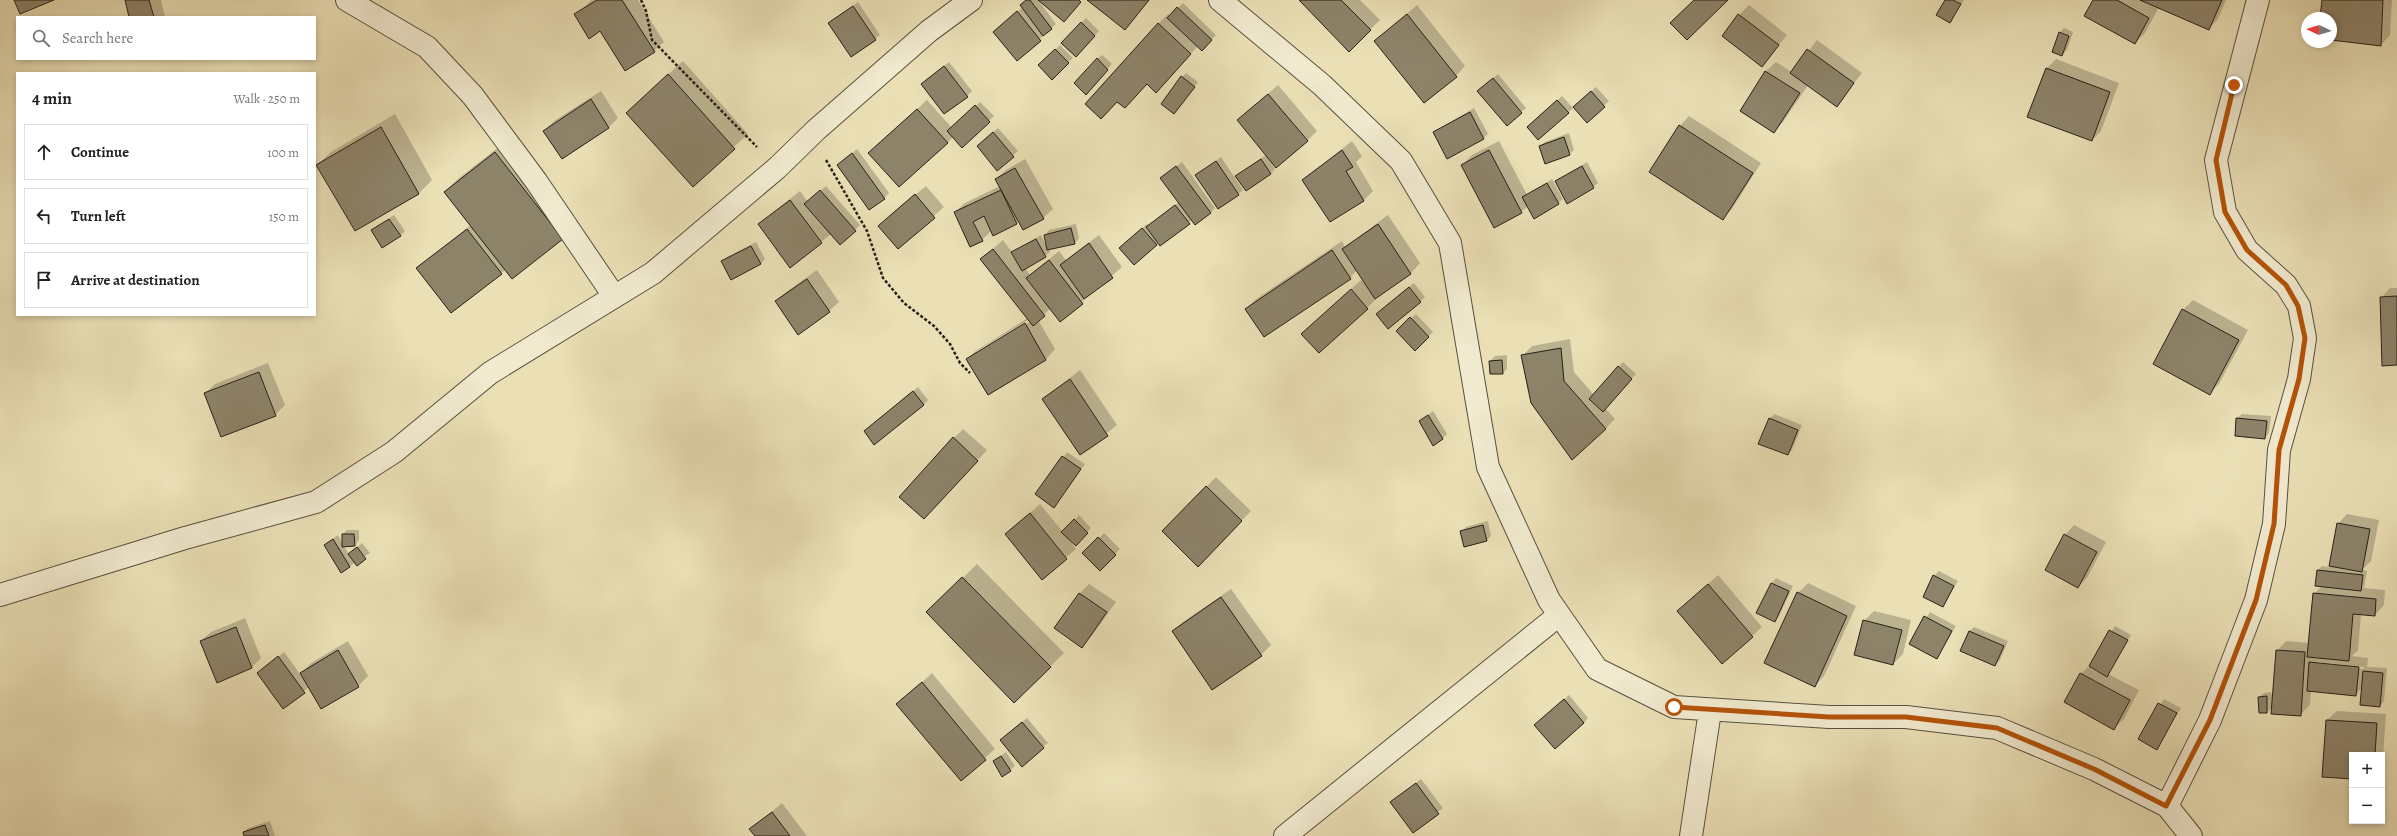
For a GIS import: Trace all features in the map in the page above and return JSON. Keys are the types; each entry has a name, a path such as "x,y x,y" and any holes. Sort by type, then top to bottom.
{"street":[{"path":"347,0 427,48 473,96 536,181 614,296"},
{"path":"0,595 184,538 316,502 394,452 490,373 653,272 777,168 816,130 929,31 971,0"},
{"path":"1220,0 1322,85 1401,161 1450,243 1488,467 1549,600 1597,669 1674,707 1710,711 1829,717 1906,717 1997,728 2094,769 2166,806 2191,836"},
{"path":"2166,806 2210,720 2256,600 2274,524 2279,450 2299,379 2305,338 2298,306 2286,285 2247,250 2225,212 2216,160 2234,85 2252,29 2258,0"},
{"path":"1285,836 1559,615"},
{"path":"1691,836 1710,711"}],"path":[{"path":"641,0 646,11 652,40 777,168"},
{"path":"816,130 828,166 867,231 883,278 904,303 934,326 950,344 960,363 970,373"}],"building":[{"path":"14,0 54,0 20,14"},
{"path":"125,0 149,0 154,16 129,16"},
{"path":"597,0 622,0 655,52 625,71 600,31 589,39 574,14"},
{"path":"1026,0 1030,0 1052,29 1043,36 1020,5"},
{"path":"1038,0 1079,0 1081,2 1064,22"},
{"path":"1087,0 1149,0 1125,30"},
{"path":"1299,0 1341,0 1371,30 1349,52"},
{"path":"1694,0 1728,0 1687,40 1670,23"},
{"path":"1945,0 1953,0 1961,4 1950,23 1936,15"},
{"path":"2093,0 2117,0 2149,18 2135,44 2084,16"},
{"path":"2140,0 2222,0 2209,30"},
{"path":"2322,0 2383,0 2381,46 2337,41 2337,12 2321,12"},
{"path":"853,6 876,40 851,57 828,23"},
{"path":"1177,7 1212,40 1202,51 1167,18"},
{"path":"1017,11 1041,41 1017,61 993,32"},
{"path":"1407,14 1457,77 1424,103 1374,41"},
{"path":"1738,14 1779,45 1762,67 1722,36"},
{"path":"1081,22 1095,36 1076,57 1061,43"},
{"path":"1158,23 1191,54 1156,93 1147,84 1125,108 1117,102 1101,119 1085,104"},
{"path":"2059,32 2069,36 2062,56 2052,52"},
{"path":"1055,49 1069,63 1052,80 1038,65"},
{"path":"1807,49 1854,83 1837,107 1790,73"},
{"path":"1097,58 1108,70 1086,95 1074,83"},
{"path":"944,66 968,97 944,114 921,84"},
{"path":"2046,68 2110,92 2092,141 2027,117"},
{"path":"1765,71 1800,93 1774,133 1740,111"},
{"path":"668,74 735,149 693,187 626,113"},
{"path":"1181,76 1195,87 1174,114 1161,104"},
{"path":"1493,78 1522,113 1507,126 1477,91"},
{"path":"1591,91 1605,107 1587,123 1573,107"},
{"path":"1268,94 1308,141 1276,168 1237,120"},
{"path":"591,99 609,128 562,159 543,131"},
{"path":"1557,100 1569,113 1538,140 1527,127"},
{"path":"975,105 990,122 962,148 947,131"},
{"path":"917,109 948,143 899,187 868,153"},
{"path":"1470,112 1484,139 1447,159 1433,132"},
{"path":"1679,125 1753,173 1723,220 1649,172"},
{"path":"381,127 419,194 355,231 316,165"},
{"path":"993,132 1014,157 997,171 977,146"},
{"path":"1564,137 1570,155 1545,164 1539,146"},
{"path":"1342,150 1353,167 1346,171 1364,201 1330,222 1302,180"},
{"path":"1489,150 1522,213 1494,228 1461,165"},
{"path":"495,152 563,239 512,279 444,192"},
{"path":"852,153 885,199 869,210 837,165"},
{"path":"1261,159 1271,174 1246,191 1235,176"},
{"path":"1216,161 1239,195 1218,209 1195,175"},
{"path":"1176,166 1211,213 1195,225 1160,178"},
{"path":"1582,166 1594,188 1567,204 1555,181"},
{"path":"1015,168 1044,219 1023,230 995,179"},
{"path":"1547,183 1559,204 1534,219 1522,197"},
{"path":"820,190 856,231 840,245 804,204"},
{"path":"1001,190 1017,224 993,236 984,216 973,222 983,241 970,247 954,212"},
{"path":"915,194 935,218 898,249 878,226"},
{"path":"790,200 822,243 790,268 758,224"},
{"path":"1175,205 1190,224 1160,246 1146,227"},
{"path":"389,219 401,236 382,248 371,230"},
{"path":"1378,224 1411,274 1375,299 1342,249"},
{"path":"1071,228 1075,244 1047,250 1044,235"},
{"path":"1142,228 1157,245 1134,265 1119,248"},
{"path":"467,229 502,274 451,313 416,268"},
{"path":"1036,239 1046,257 1022,271 1011,252"},
{"path":"1089,243 1113,278 1084,299 1060,265"},
{"path":"751,246 761,264 731,280 721,261"},
{"path":"993,249 1045,316 1033,326 980,259"},
{"path":"1332,250 1351,279 1264,337 1245,309"},
{"path":"1049,260 1083,304 1060,322 1026,278"},
{"path":"807,279 830,312 798,335 775,301"},
{"path":"1409,287 1421,302 1388,329 1376,314"},
{"path":"1351,289 1368,309 1319,353 1301,334"},
{"path":"2397,296 2397,365 2382,366 2380,297"},
{"path":"2182,309 2239,340 2210,395 2153,364"},
{"path":"1410,317 1429,337 1415,351 1396,331"},
{"path":"1025,323 1046,360 988,395 966,359"},
{"path":"1561,348 1564,381 1606,429 1572,460 1531,403 1521,355"},
{"path":"1502,360 1503,374 1490,374 1489,361"},
{"path":"1618,366 1632,379 1603,412 1589,399"},
{"path":"259,372 276,416 221,437 204,393"},
{"path":"1070,379 1108,436 1080,455 1042,399"},
{"path":"913,391 924,405 874,445 864,431"},
{"path":"1428,415 1443,439 1433,446 1419,421"},
{"path":"1769,418 1798,430 1788,455 1758,444"},
{"path":"2236,418 2267,421 2265,439 2235,436"},
{"path":"953,437 978,461 924,519 899,497"},
{"path":"1062,456 1081,469 1054,508 1035,494"},
{"path":"1206,486 1242,521 1198,567 1162,531"},
{"path":"1030,513 1067,559 1042,580 1005,534"},
{"path":"1074,519 1088,533 1076,546 1061,532"},
{"path":"2337,523 2370,529 2362,572 2329,566"},
{"path":"1483,525 1487,541 1464,547 1460,531"},
{"path":"342,534 354,534 355,546 342,547"},
{"path":"2064,534 2097,552 2078,588 2045,570"},
{"path":"1098,537 1116,555 1100,571 1082,553"},
{"path":"333,539 350,567 341,573 324,545"},
{"path":"357,547 366,559 357,566 348,554"},
{"path":"2317,570 2363,575 2361,591 2315,586"},
{"path":"1933,575 1954,586 1943,607 1923,597"},
{"path":"962,577 1051,667 1014,703 926,612"},
{"path":"1771,583 1789,591 1775,622 1756,613"},
{"path":"1708,584 1753,637 1722,664 1677,611"},
{"path":"1797,592 1847,616 1815,687 1764,663"},
{"path":"1079,593 1107,612 1082,648 1054,628"},
{"path":"2313,593 2376,599 2375,616 2353,614 2349,661 2307,657"},
{"path":"1221,597 1262,656 1212,690 1172,631"},
{"path":"1924,616 1952,631 1937,659 1909,644"},
{"path":"1863,620 1902,630 1893,665 1854,655"},
{"path":"236,627 252,668 217,683 200,641"},
{"path":"2109,630 2128,640 2107,677 2089,666"},
{"path":"1969,631 2004,646 1995,666 1960,651"},
{"path":"338,650 359,687 321,709 300,673"},
{"path":"2276,650 2305,652 2301,716 2271,714"},
{"path":"278,656 305,693 283,709 257,673"},
{"path":"2309,662 2359,667 2356,696 2307,691"},
{"path":"2363,671 2383,673 2380,707 2360,705"},
{"path":"2080,673 2130,700 2114,730 2064,702"},
{"path":"922,682 986,760 961,781 896,704"},
{"path":"2267,696 2267,713 2259,713 2258,697"},
{"path":"1564,699 1584,723 1555,749 1534,725"},
{"path":"2158,703 2177,713 2157,750 2138,739"},
{"path":"2326,720 2377,723 2375,752 2349,752 2349,779 2322,777"},
{"path":"1022,722 1044,748 1022,767 1000,740"},
{"path":"1001,756 1011,771 1002,777 993,761"},
{"path":"1416,783 1439,814 1413,833 1390,802"},
{"path":"772,812 790,836 755,836 749,829"},
{"path":"265,825 269,836 244,836 243,832"}],"route":[{"path":"1674,707 1710,711 1829,717 1906,717 1997,728 2094,769 2166,806 2210,720 2256,600 2274,524 2279,450 2299,379 2305,338 2298,306 2286,285 2247,250 2225,212 2216,160 2234,85"}]}
